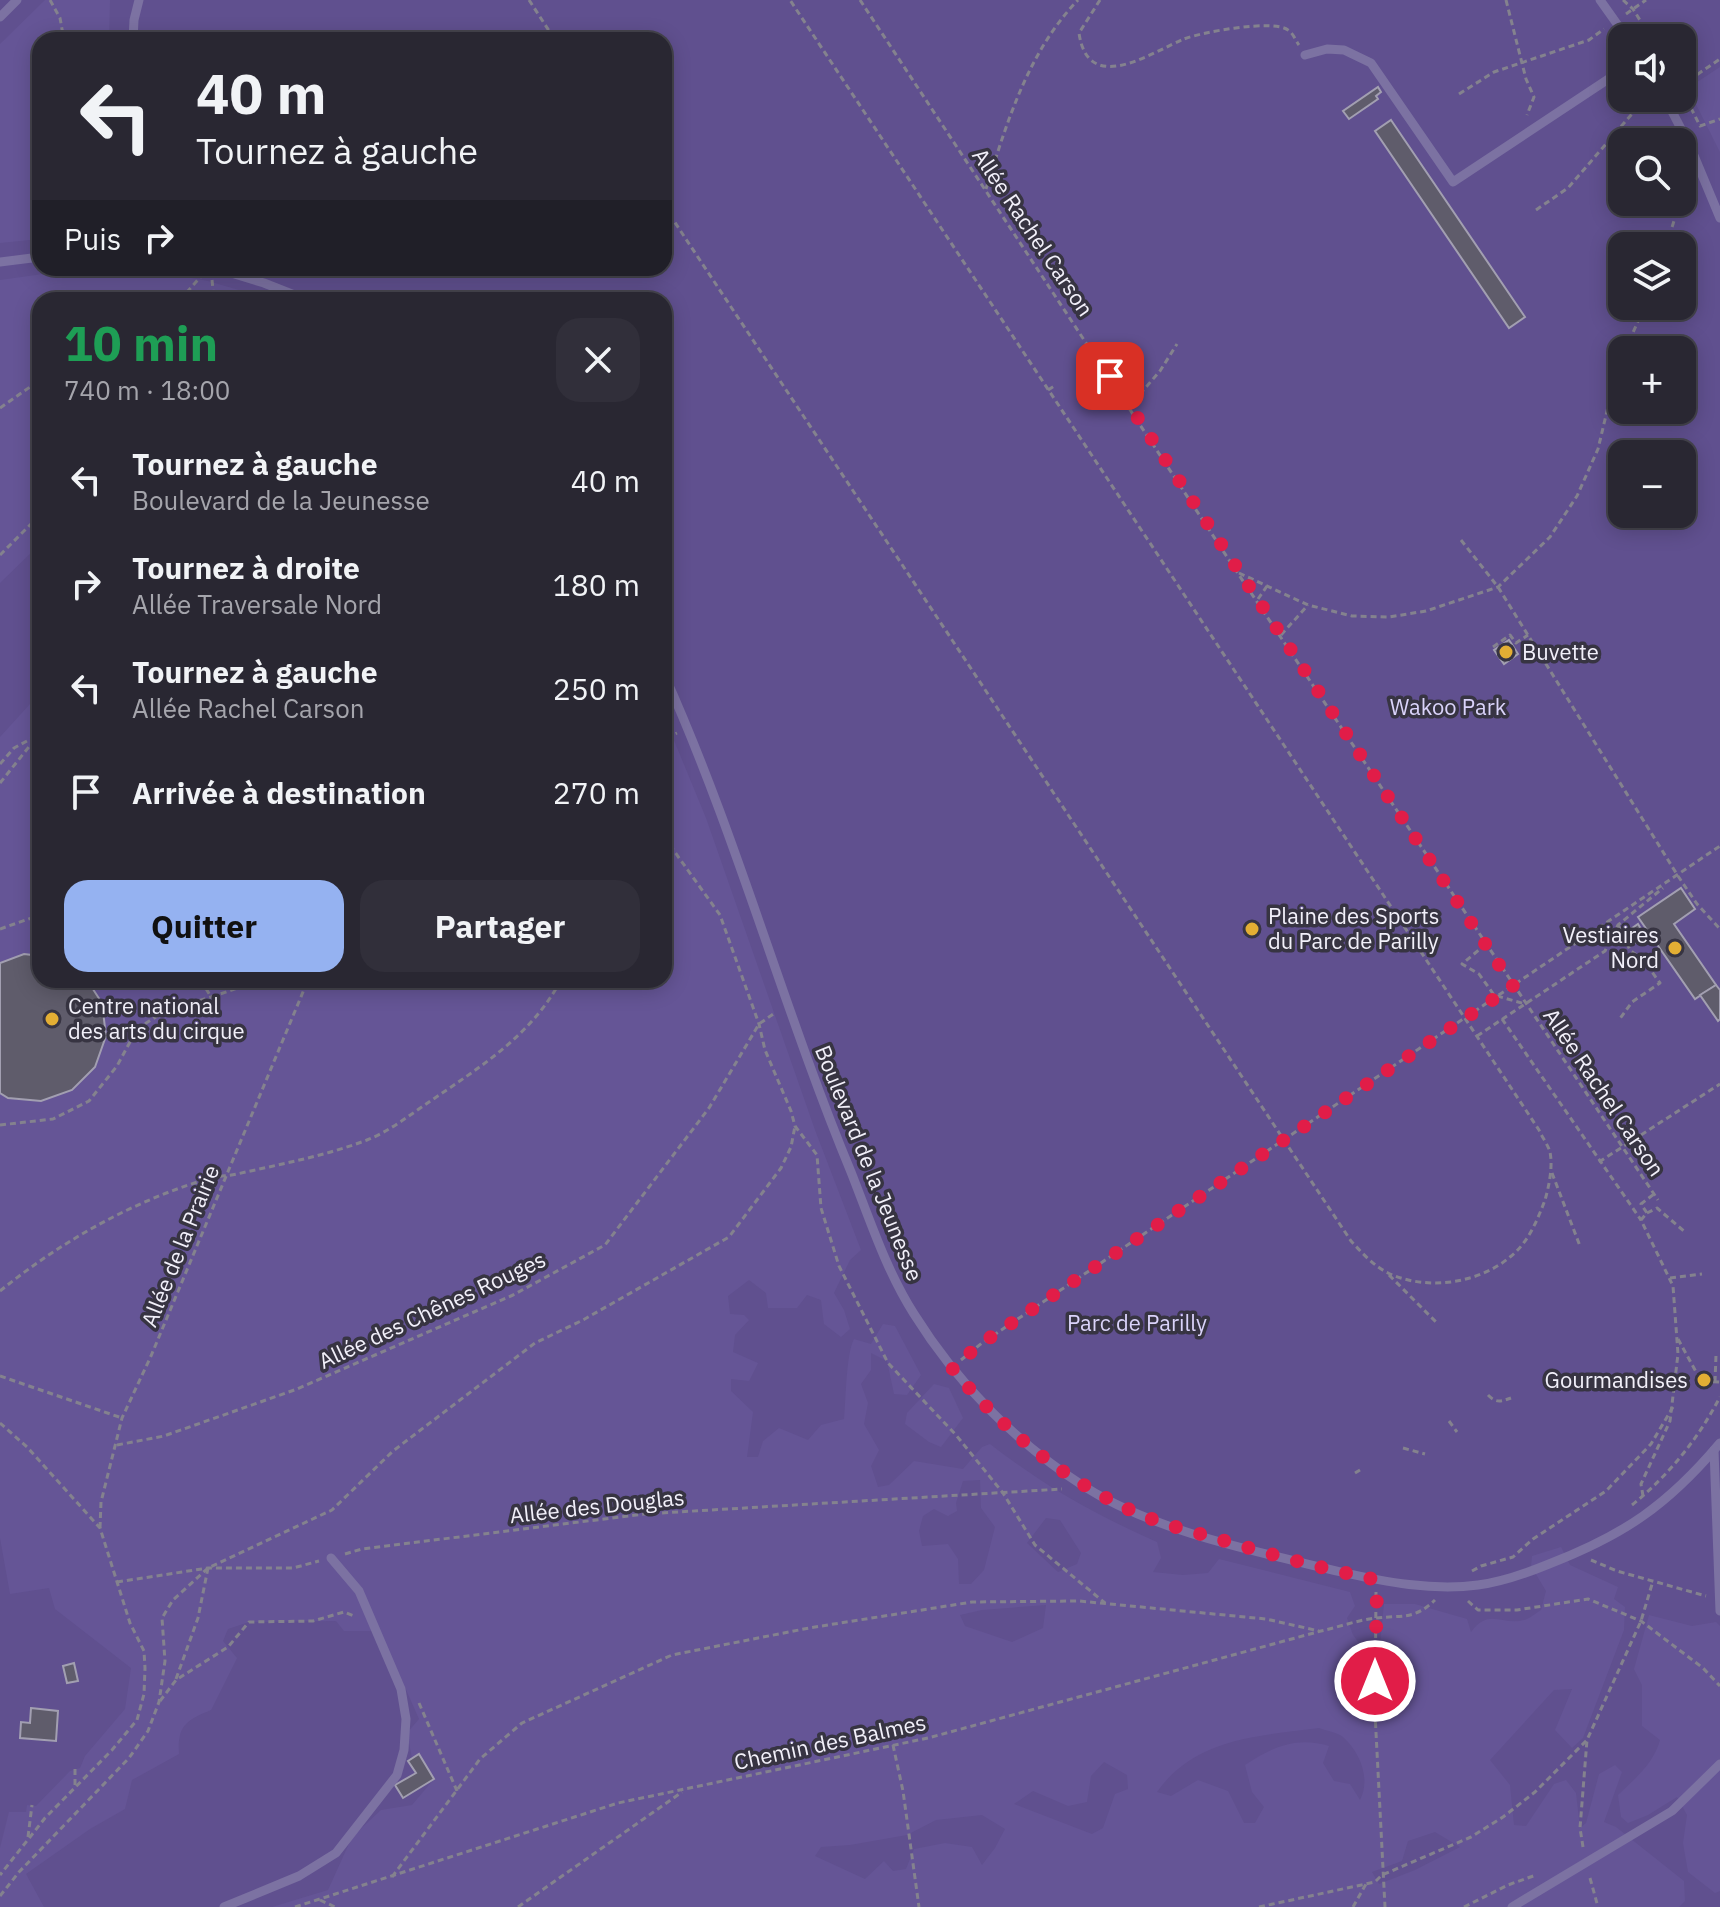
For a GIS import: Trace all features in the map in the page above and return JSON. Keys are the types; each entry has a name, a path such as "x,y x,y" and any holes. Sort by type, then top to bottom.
{"lane":[{"path":"0,17 17,0"},
{"path":"133,32 139,0"},
{"path":"1600,0 1618,24"},
{"path":"1305,55 1327,49 1344,50 1371,63 1453,182 1608,79"},
{"path":"1672,112 1720,218"},
{"path":"0,262 32,258"},
{"path":"239,276 287,292"},
{"name":"Boulevard de la Jeunesse","path":"672,692 712,790 818,1093 890,1271 913,1313 980,1402 1086,1487 1130,1510 1267,1554 1370,1578 1424,1586 1479,1585 1527,1573 1619,1534 1647,1516 1717,1446"},
{"path":"1717,1446 1720,1611"},
{"path":"224,1907 299,1876 336,1853 397,1775 404,1750 406,1719 401,1689 359,1591 331,1558"},
{"path":"1512,1907 1672,1811 1720,1764"}],"path":[{"path":"50,0 60,18 63,32"},
{"path":"529,0 550,32"},
{"path":"790,0 1539,1130 1549,1151 1551,1169 1580,1246"},
{"name":"Allée Rachel Carson","path":"860,0 1237,572 1258,599 1658,1200"},
{"path":"986,190 1019,90 1065,13 1078,0"},
{"path":"1100,0 1079,33 1087,55 1099,64 1116,67 1136,63 1186,38 1230,28 1278,26 1289,30 1305,55"},
{"path":"1506,0 1534,97 1527,116"},
{"path":"1623,0 1642,24"},
{"path":"1459,94 1494,72 1589,40 1646,0"},
{"path":"1696,75 1720,59"},
{"path":"1536,210 1568,188 1634,112"},
{"path":"1693,112 1700,126 1720,119"},
{"path":"672,218 1351,1241 1436,1322"},
{"path":"188,292 203,276"},
{"path":"1094,397 1133,402 1160,371 1177,344"},
{"path":"1048,390 1056,385"},
{"path":"0,408 32,386"},
{"path":"1237,572 1308,605 1352,616 1389,617 1426,611 1498,587 1542,546 1577,496 1598,449 1608,407"},
{"path":"0,555 32,523"},
{"path":"1461,540 1498,587 1678,876 1697,904 1720,929"},
{"path":"0,549 14,542"},
{"path":"1258,599 1267,586"},
{"path":"1281,635 1308,605"},
{"path":"1493,647 1510,635 1516,643 1528,635"},
{"path":"672,734 688,729"},
{"path":"0,764 14,748 32,736"},
{"path":"0,783 32,741"},
{"path":"952,1368 982,1343 1720,846"},
{"path":"672,848 720,915 759,1024 765,1050 795,1126 817,1155 821,1208 839,1266 888,1363 956,1435 1003,1493 1035,1545 1106,1604"},
{"path":"1476,1037 1605,951 1618,925 1678,876"},
{"path":"0,929 32,918"},
{"path":"1618,925 1630,950 1644,961 1660,983 1632,1002 1619,1020"},
{"path":"1486,944 1462,964 1479,974 1494,995 1525,1004"},
{"path":"206,988 211,997"},
{"path":"0,1125 53,1119 89,1101 117,1066 137,1029 165,1011 239,988"},
{"name":"Allée de la Prairie","path":"100,1528 101,1502 122,1418 151,1356 305,988"},
{"path":"0,1291 55,1249 102,1222 157,1197 211,1178 315,1156 370,1139 516,1041 540,1014 556,988"},
{"name":"Allée des Chênes Rouges","path":"117,1445 164,1436 297,1389 513,1295 605,1245 709,1108 759,1024 788,1005"},
{"path":"1502,1019 1641,1220 1673,1286 1677,1336 1673,1407 1668,1429 1641,1484 1643,1496"},
{"path":"1599,1162 1720,1084"},
{"path":"0,1896 19,1872 129,1758 148,1731 159,1702 165,1661 162,1618 173,1600 208,1568 332,1510 393,1451 535,1343 583,1320 729,1237 781,1168 791,1147 795,1126"},
{"path":"1387,1273 1427,1282 1452,1282 1494,1268 1511,1257 1539,1218 1551,1169"},
{"path":"1647,1213 1641,1204 1654,1194"},
{"path":"1641,1220 1657,1208 1685,1232"},
{"path":"1669,1278 1702,1274"},
{"path":"1677,1336 1701,1381 1717,1382 1716,1355"},
{"path":"0,1376 122,1418"},
{"path":"1488,1395 1500,1402 1511,1398"},
{"path":"1632,1505 1684,1453 1720,1397"},
{"name":"Chemin des Balmes","path":"295,1907 618,1803 893,1745 1321,1631 1375,1618 1411,1616 1424,1610 1450,1585 1481,1566 1513,1557 1533,1539 1606,1491 1651,1444 1673,1407"},
{"path":"1449,1421 1457,1432"},
{"path":"0,1423 27,1447 100,1528 130,1623 144,1651 144,1694 137,1720 28,1839 0,1875"},
{"path":"1403,1448 1425,1454"},
{"path":"1355,1473 1360,1470"},
{"name":"Allée des Douglas","path":"117,1582 208,1568 293,1568 362,1549 644,1514 1086,1487"},
{"path":"1576,1554 1617,1571 1703,1595"},
{"path":"159,1702 176,1680 198,1618 208,1568"},
{"path":"1370,1578 1377,1587 1375,1713 1385,1907"},
{"path":"1598,1907 1580,1828 1587,1740 1641,1621 1653,1581"},
{"path":"1450,1585 1478,1610 1517,1610 1588,1599 1641,1621 1703,1668 1720,1686"},
{"path":"392,1877 480,1759 522,1723 672,1655 809,1628 972,1602 1106,1604 1266,1619 1321,1631"},
{"path":"176,1680 228,1647 249,1622 313,1621 344,1612 372,1624"},
{"path":"1259,1907 1375,1882 1382,1875 1471,1837 1535,1792 1587,1740"},
{"path":"893,1745 903,1791 919,1907"},
{"path":"75,1769 75,1787"},
{"path":"518,1907 684,1790"},
{"path":"28,1839 32,1805"},
{"path":"1464,1907 1508,1885 1546,1871"},
{"path":"1353,1907 1366,1884"},
{"path":"320,1900 335,1907"},
{"path":"1285,1907 1289,1902"}],"green space":[{"name":"Parc de Parilly","path":"0,0 1720,0 1720,1907 0,1907"}],"shaded area":[{"path":"45,0 110,0 109,32 32,32 32,240 0,243 0,44"},
{"path":"1720,67 1720,152 1696,104 1696,83"},
{"path":"32,275 180,276 246,292 32,292 32,552 0,583 0,280"},
{"path":"32,702 32,988 672,988 672,735 706,818 815,1130 861,1250 850,1260 834,1293 850,1329 841,1337 824,1324 821,1300 807,1295 797,1308 768,1308 766,1293 749,1280 728,1296 730,1314 744,1315 749,1320 735,1335 733,1352 758,1363 749,1381 731,1379 731,1391 753,1412 747,1457 758,1457 763,1441 779,1428 808,1440 821,1425 844,1419 851,1346 854,1339 871,1344 883,1324 895,1326 921,1375 907,1395 894,1394 887,1361 871,1353 871,1370 861,1384 868,1403 864,1424 879,1450 871,1466 878,1487 889,1485 914,1461 963,1469 982,1447 990,1444 1070,1498 1157,1542 1161,1558 1153,1572 1183,1575 1208,1573 1219,1559 1350,1592 1355,1606 1347,1618 1353,1635 1365,1651 1379,1653 1384,1604 1415,1604 1467,1619 1471,1632 1484,1620 1516,1621 1528,1618 1541,1610 1546,1591 1531,1566 1532,1556 1561,1547 1570,1565 1618,1587 1614,1599 1625,1607 1624,1630 1583,1738 1572,1748 1555,1730 1572,1689 1554,1690 1490,1760 1510,1785 1514,1825 1526,1826 1554,1784 1566,1780 1576,1793 1580,1828 1586,1823 1599,1774 1615,1765 1622,1772 1604,1822 1616,1827 1684,1881 1685,1901 1679,1907 272,1907 328,1890 352,1837 381,1810 412,1805 434,1779 419,1754 412,1758 407,1733 419,1719 380,1631 344,1631 336,1621 249,1622 228,1629 223,1641 237,1658 211,1710 185,1725 180,1736 179,1754 132,1780 125,1809 90,1829 26,1874 44,1907 0,1907 0,1848 9,1812 26,1812 27,1805 36,1806 70,1771 80,1768 85,1756 125,1709 131,1668 55,1609 49,1588 10,1594 0,1538 0,737","holes":["980,1480 981,1508 995,1527 984,1570 971,1584 959,1584 958,1559 948,1544 922,1546 919,1531 923,1516 934,1509 948,1516 957,1511 956,1503 963,1481","1046,1518 1060,1520 1081,1553 1077,1564 1058,1572 1027,1543","1046,1605 1043,1628 1012,1642 965,1626 960,1615 982,1610","1319,1728 1343,1737 1359,1758 1364,1775 1360,1800 1350,1784 1334,1781 1323,1763 1329,1746 1306,1742 1275,1748 1245,1765 1252,1792 1264,1807 1255,1823 1244,1823 1228,1791 1198,1780 1171,1796 1157,1792 1172,1774 1209,1750 1251,1738","1104,1762 1127,1775 1128,1789 1115,1794 1103,1828 1092,1834 1014,1804 1033,1791 1068,1806 1087,1802 1091,1776","982,1815 1005,1829 982,1865 972,1847 945,1843 914,1849 906,1869 893,1871 884,1861 865,1879 815,1856 821,1847 907,1835 936,1820","1435,1832 1460,1847 1379,1884 1372,1872 1402,1861 1408,1841"]},
{"path":"934,1384 949,1388 963,1418 941,1447 905,1424 907,1413"},
{"path":"1649,1615 1692,1626 1716,1622 1720,1626 1720,1891 1715,1893 1688,1872 1683,1843 1687,1815 1677,1797 1628,1823 1621,1817 1618,1795 1649,1763 1660,1740 1642,1726 1642,1685 1634,1669"}],"building":[{"path":"1378,87 1381,92 1376,96 1378,99 1349,119 1343,111"},
{"path":"1391,120 1525,317 1509,328 1375,131"},
{"name":"Buvette","path":"1509,640 1518,654 1504,664 1494,650"},
{"name":"Vestiaires Nord","path":"1681,888 1695,909 1674,924 1716,985 1695,999 1638,917"},
{"path":"1638,924 1646,937 1636,943 1628,931"},
{"name":"Centre national des arts du cirque","path":"24,954 32,955 32,988 92,988 102,1003 106,1036 95,1067 72,1090 41,1101 8,1098 0,1093 0,963"},
{"path":"1716,985 1720,990 1718,1021 1700,995"},
{"path":"74,1663 78,1681 67,1683 63,1666"},
{"path":"31,1708 58,1711 56,1741 20,1738 21,1722 30,1723"},
{"path":"419,1754 434,1779 403,1798 395,1785 416,1773 408,1761"}],"place":[{"name":"Buvette","path":"1506,652"},
{"name":"Plaine des Sports du Parc de Parilly","path":"1252,929"},
{"name":"Vestiaires Nord","path":"1675,948"},
{"name":"Centre national des arts du cirque","path":"52,1019"},
{"name":"Gourmandises","path":"1704,1380"}],"route":[{"path":"1110,376 1513,986 982,1343 952,1368 980,1402 1024,1441 1086,1487 1130,1510 1267,1554 1370,1578 1377,1587 1375,1681"}],"park label":[{"name":"Wakoo Park","path":"1448,707"}]}
